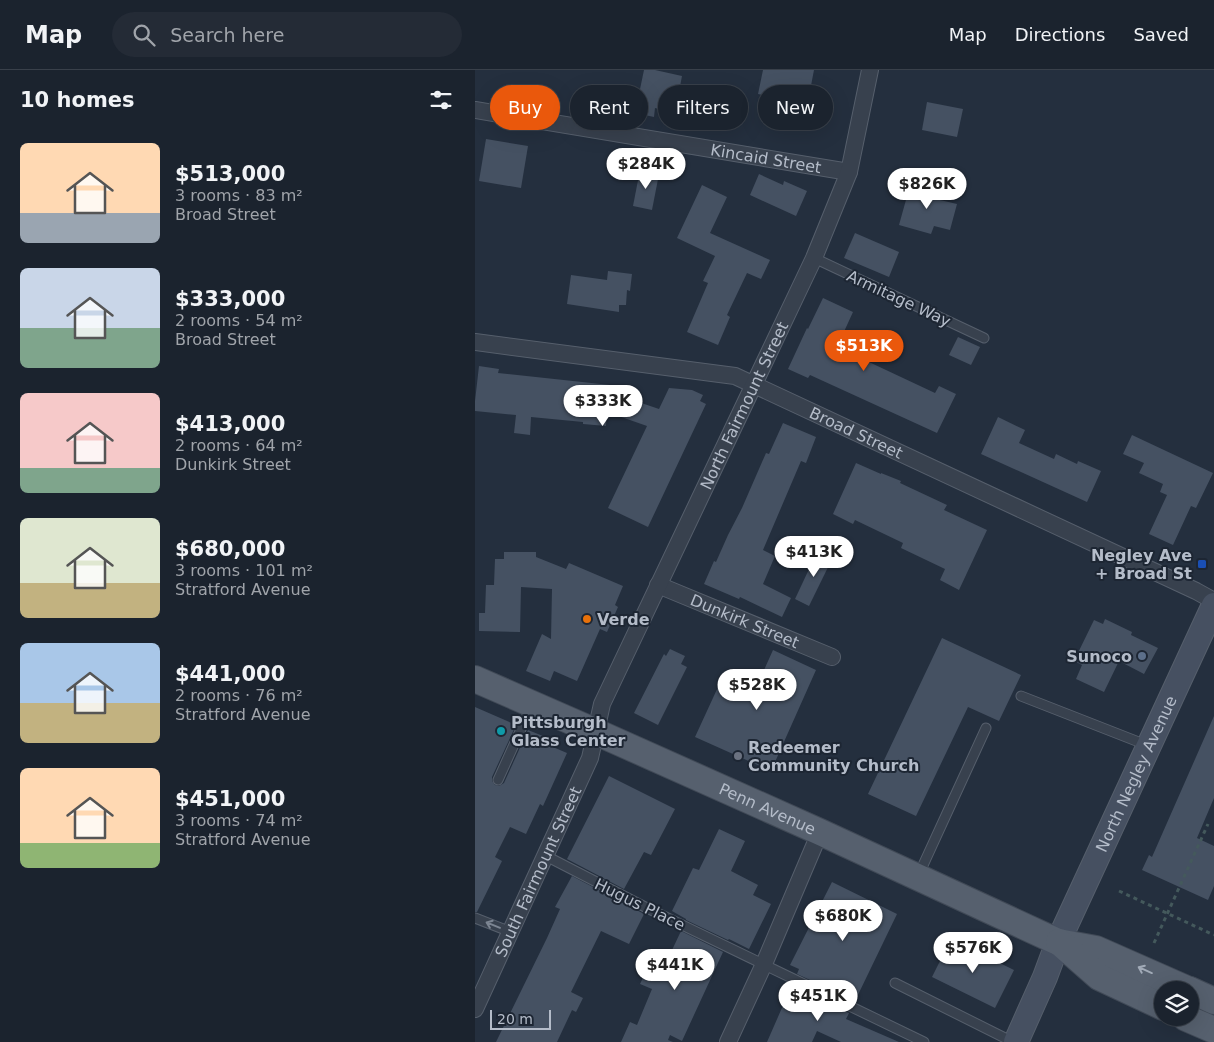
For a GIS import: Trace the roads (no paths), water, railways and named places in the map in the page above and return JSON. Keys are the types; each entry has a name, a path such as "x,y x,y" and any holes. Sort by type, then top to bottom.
{"main road":[{"name":"North Negley Avenue","path":"1014,1042 1045,977 1058,942 1214,606"},
{"name":"Penn Avenue","path":"475,679 820,832 1058,942 1096,948 1170,981"},
{"name":"Penn Avenue","path":"1058,942 1099,978 1154,1003"},
{"name":"Penn Avenue","path":"1199,994 1214,1001"},
{"path":"1199,1024 1214,1030"}],"street":[{"name":"North Fairmount Street","path":"596,732 602,704 814,258 849,172 870,70"},
{"name":"Kincaid Street","path":"475,110 849,172"},
{"name":"Broad Street","path":"475,342 735,376 1196,590 1214,601"},
{"name":"Dunkirk Street","path":"658,585 832,656"},
{"name":"South Fairmount Street","path":"475,1009 590,758 596,732"},
{"path":"728,1042 764,964 820,832"}],"lane":[{"name":"Armitage Way","path":"814,258 984,338"},
{"path":"1021,696 1149,746"},
{"path":"498,780 532,704"},
{"path":"917,877 986,728"},
{"name":"Hugus Place","path":"546,856 647,908 924,1042"},
{"path":"475,918 511,932"},
{"path":"895,982 1014,1042"}],"place":[{"name":"Negley Ave + Broad St","path":"1202,564"},
{"name":"Verde","path":"587,619"},
{"name":"Sunoco","path":"1142,656"},
{"name":"Pittsburgh Glass Center","path":"501,731"},
{"name":"Redeemer Community Church","path":"738,756"}]}
